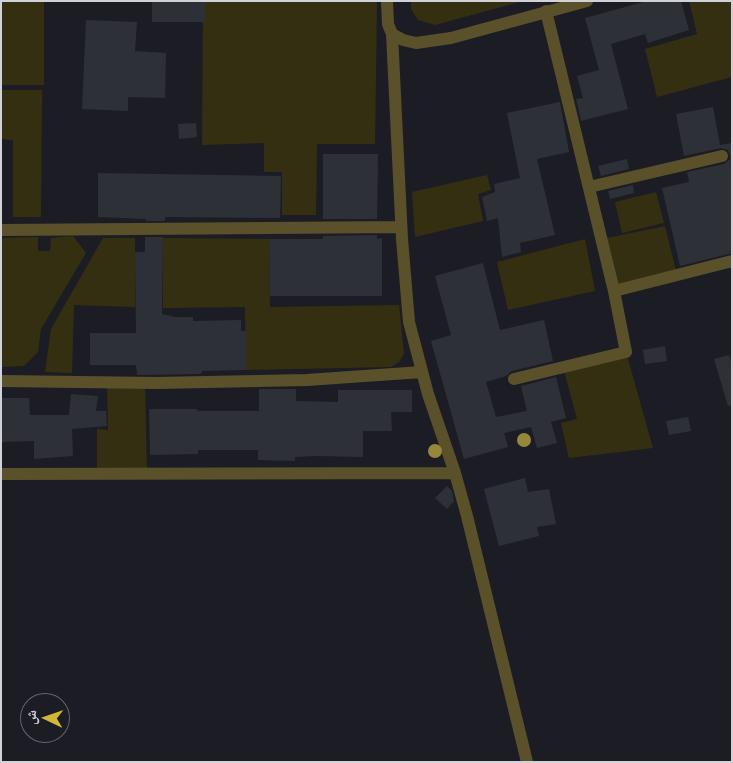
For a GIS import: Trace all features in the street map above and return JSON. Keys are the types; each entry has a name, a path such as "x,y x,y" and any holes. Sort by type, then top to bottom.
{"street":[{"path":"388,1 388,24 392,34 409,322 422,372 455,473 527,762"},
{"path":"392,34 416,43 451,38 586,1"},
{"path":"514,379 626,352 614,291 546,11"},
{"path":"589,187 722,156"},
{"path":"1,230 402,227"},
{"path":"614,291 732,261"},
{"path":"1,381 157,383 307,380 422,372"},
{"path":"1,474 455,473"}],"shaded area":[{"path":"1,1 44,1 44,85 1,85"},
{"path":"203,1 377,1 375,144 317,144 316,215 282,215 282,172 264,172 264,143 202,145"},
{"path":"411,1 523,1 435,25 418,20 411,9"},
{"path":"689,1 732,1 732,77 657,97 645,49 697,34"},
{"path":"1,90 42,90 41,217 13,217 13,140 1,139"},
{"path":"487,175 491,190 478,194 483,221 415,237 412,192"},
{"path":"656,192 664,223 622,233 615,202"},
{"path":"665,226 677,275 614,291 602,239"},
{"path":"73,236 86,253 41,329 38,352 24,366 1,367 1,238 38,237 38,251 50,251 51,238"},
{"path":"103,238 135,238 135,307 74,305 72,373 45,372 51,329"},
{"path":"163,238 269,239 270,307 399,305 404,354 399,362 391,367 246,370 245,307 163,308"},
{"path":"585,239 595,291 508,310 497,262"},
{"path":"626,352 653,448 569,458 561,423 577,419 563,367"},
{"path":"107,382 145,383 147,473 97,474 97,429 108,430"}],"building":[{"path":"152,1 205,1 205,22 152,22"},
{"path":"647,1 681,1 689,30 648,43 645,34 611,44 628,109 581,121 576,99 583,98 577,76 599,70 585,18"},
{"path":"86,20 137,22 135,51 166,53 165,98 128,97 128,111 82,109"},
{"path":"560,102 569,152 537,159 555,235 520,243 521,252 502,257 498,218 487,221 482,197 495,192 494,184 520,178 507,113"},
{"path":"713,107 720,145 732,143 732,253 680,266 662,188 689,182 687,172 724,164 730,159 730,155 728,150 721,148 684,156 676,114"},
{"path":"196,123 197,137 179,139 178,124"},
{"path":"323,154 378,154 377,219 323,219"},
{"path":"627,159 629,169 601,176 598,166"},
{"path":"98,173 281,176 280,218 165,217 163,221 146,221 146,219 98,217"},
{"path":"633,185 634,193 610,199 608,191"},
{"path":"377,235 377,239 382,238 382,296 270,296 269,239 323,239 323,236"},
{"path":"145,237 163,237 162,314 175,317 193,317 193,321 241,320 241,331 246,331 246,370 202,371 201,374 137,375 136,365 90,365 90,333 136,333 135,252 145,252"},
{"path":"483,263 500,330 544,320 553,361 512,371 506,376 486,382 496,417 527,411 521,386 556,377 566,418 551,422 557,443 537,448 531,427 504,433 508,447 464,459 431,341 451,335 435,276"},
{"path":"665,346 667,361 645,364 643,350"},
{"path":"729,355 732,364 732,405 728,406 714,359"},
{"path":"259,389 296,389 296,401 338,402 338,390 412,390 412,412 391,412 392,431 363,431 363,457 315,456 295,457 295,461 258,460 258,450 198,450 198,454 150,455 149,409 259,411"},
{"path":"71,394 98,396 96,411 106,411 107,426 72,429 73,456 34,459 34,441 1,442 1,398 29,398 30,415 69,415"},
{"path":"688,417 691,431 669,435 666,421"},
{"path":"525,478 528,492 549,489 556,524 537,527 539,536 499,546 484,489"},
{"path":"447,486 452,491 454,501 447,509 435,498"}]}
